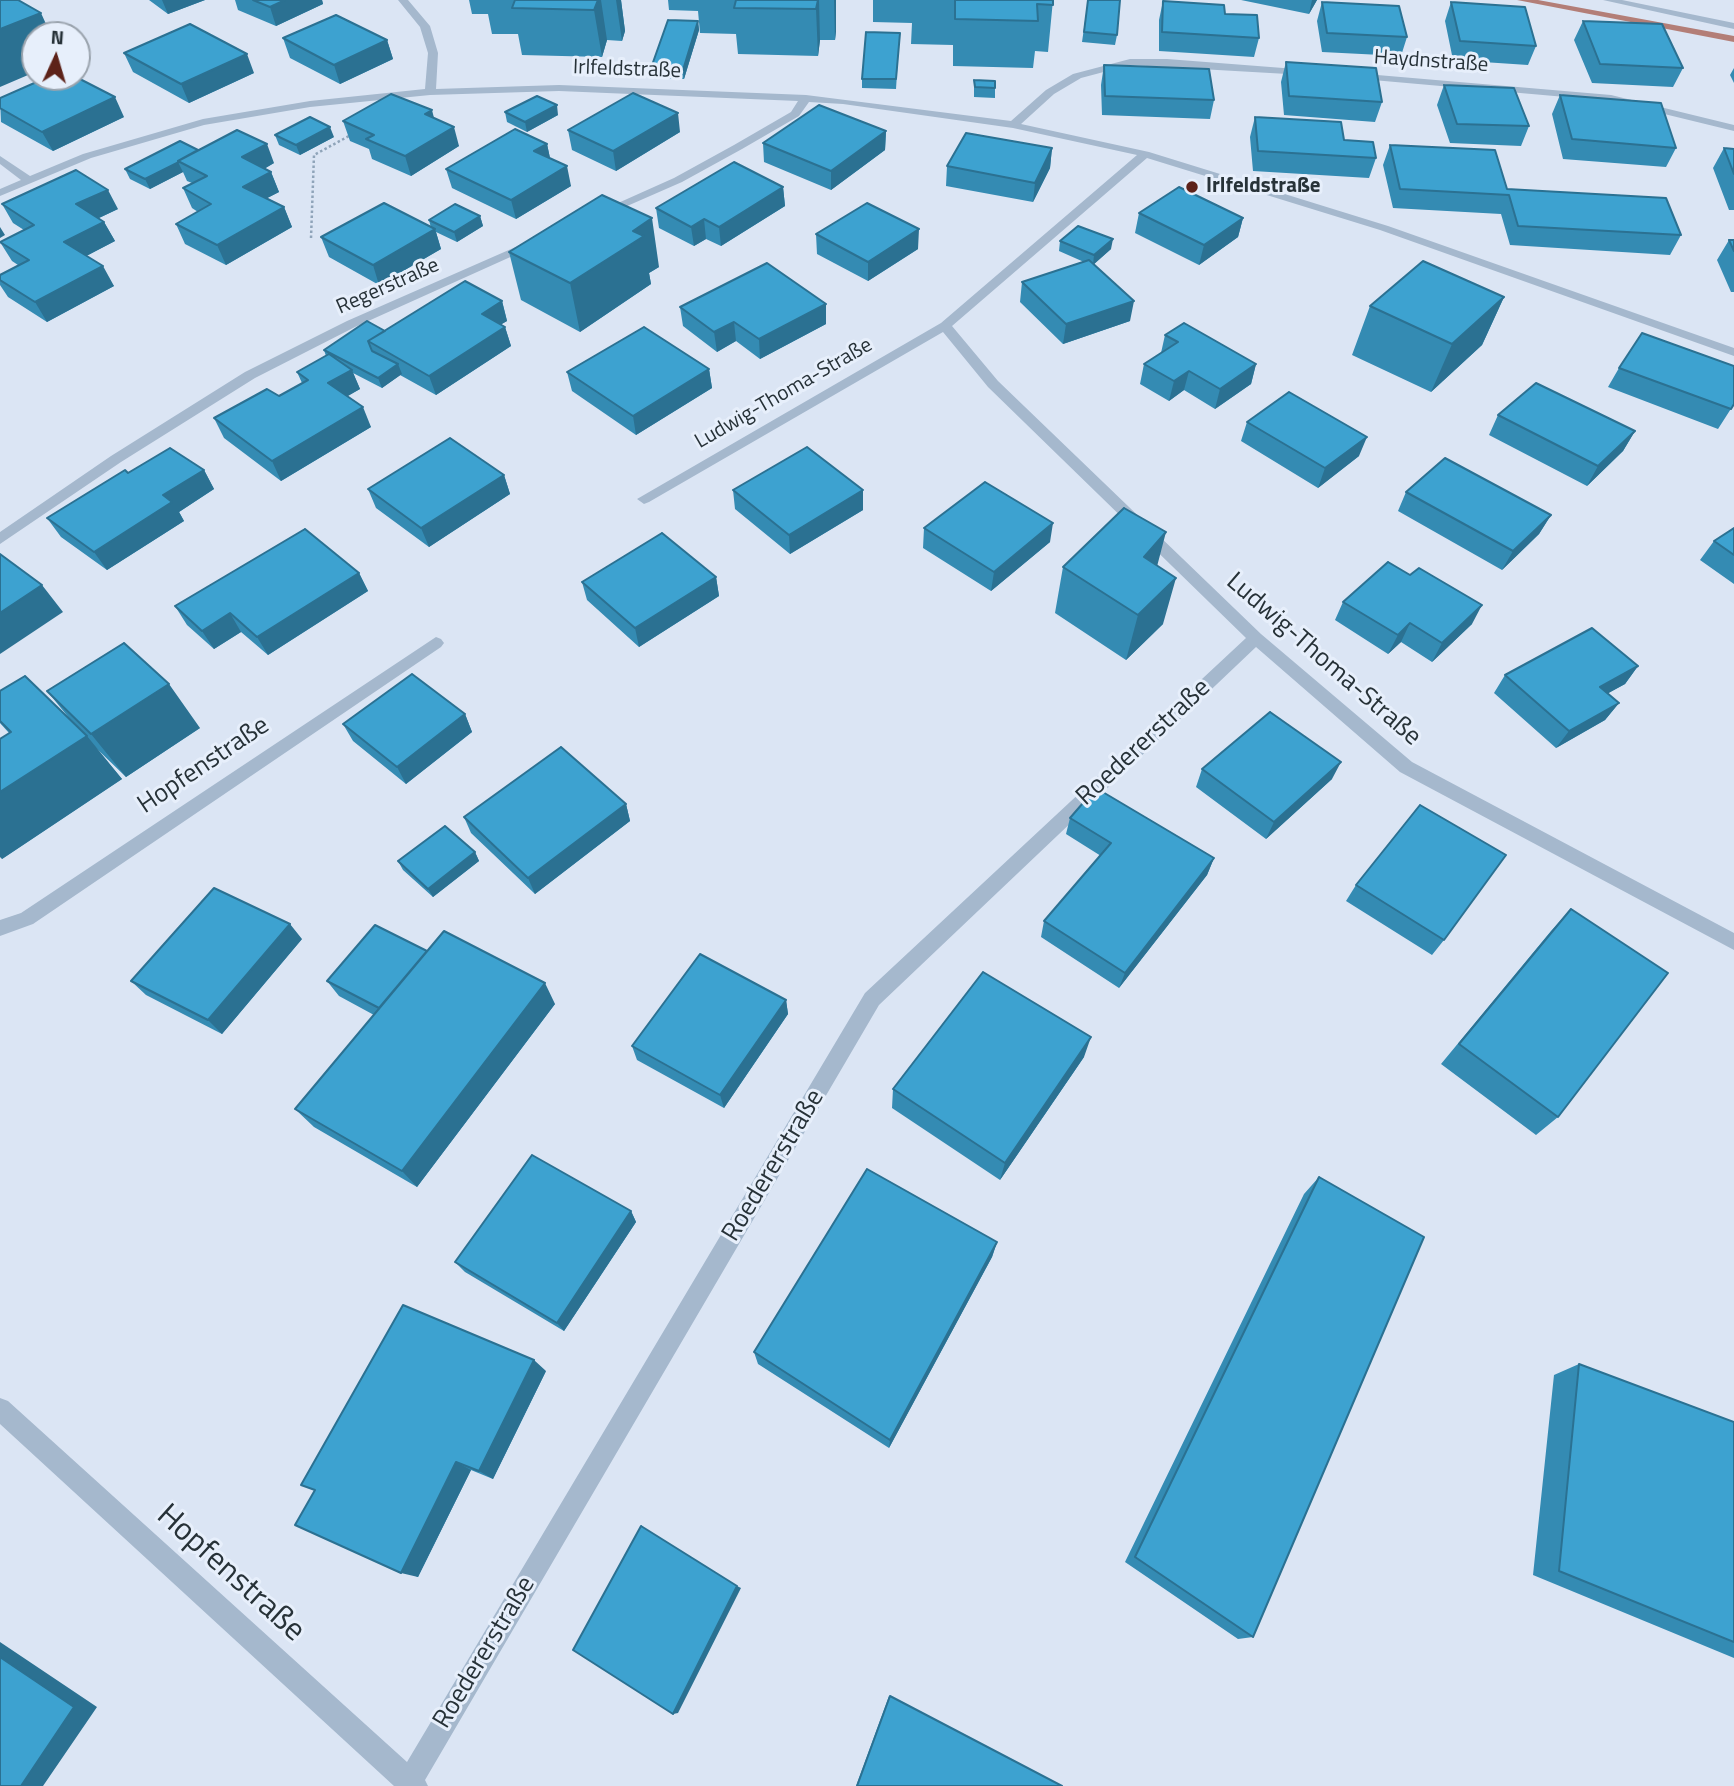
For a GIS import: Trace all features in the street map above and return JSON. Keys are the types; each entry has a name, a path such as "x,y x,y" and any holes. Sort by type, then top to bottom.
{"street":[{"path":"402,0 425,26 433,53 430,92"},
{"path":"1608,0 1734,26"},
{"path":"1013,125 1050,92 1077,76 1130,62 1167,62 1319,73"},
{"name":"Haydnstraße","path":"1347,75 1611,98 1734,128"},
{"name":"Irlfeldstraße","path":"0,193 27,179 87,156 203,122 310,104 430,92 559,88 806,98 1013,125 1145,154 1384,228 1734,352"},
{"path":"589,219 678,180 726,154 795,114 806,98"},
{"name":"Ludwig-Thoma-Straße","path":"645,499 945,326 1145,154"},
{"path":"0,159 27,179"},
{"name":"Regerstraße","path":"0,538 116,459 250,374 351,324 539,241"},
{"name":"Ludwig-Thoma-Straße","path":"945,326 993,384 1256,638 1406,767 1734,942"},
{"name":"Roedererstraße","path":"410,1785 872,999 1256,638"},
{"name":"Hopfenstraße","path":"0,928 27,919 436,643"},
{"name":"Hopfenstraße","path":"0,1409 410,1785"}],"path":[{"path":"310,104 355,132 313,155 311,238"}],"building":[{"path":"0,0 18,0 41,13 0,29"},
{"path":"253,0 285,0 270,7"},
{"path":"515,0 598,0 594,10 512,8"},
{"path":"736,0 818,0 816,9 734,8"},
{"path":"955,0 1053,0 1053,5 1037,4 1038,21 955,19"},
{"path":"1088,0 1120,0 1117,35 1084,32"},
{"path":"1163,1 1224,5 1225,14 1257,15 1259,38 1162,32"},
{"path":"1322,2 1399,6 1407,37 1327,33"},
{"path":"1451,2 1525,7 1536,46 1460,41"},
{"path":"336,15 387,40 334,65 283,38"},
{"path":"668,20 698,21 683,70 651,68"},
{"path":"1583,21 1662,24 1683,68 1600,64"},
{"path":"190,24 247,54 181,84 124,53"},
{"path":"866,32 900,33 896,79 862,79"},
{"path":"1286,62 1376,68 1382,102 1289,96"},
{"path":"1104,65 1209,69 1214,100 1105,96"},
{"path":"974,80 995,81 995,88 975,87"},
{"path":"91,85 115,97 42,132 0,108 0,98 21,89 21,91 91,91"},
{"path":"1444,85 1514,88 1529,126 1457,124"},
{"path":"633,93 678,113 613,151 568,130"},
{"path":"391,94 432,110 425,114 454,127 405,156 366,139 374,135 343,121"},
{"path":"1560,95 1661,103 1676,148 1572,139"},
{"path":"537,96 557,105 525,122 505,112"},
{"path":"819,105 886,131 831,171 763,143"},
{"path":"310,117 330,127 296,145 275,135"},
{"path":"1255,117 1341,122 1344,140 1373,142 1376,158 1258,151"},
{"path":"515,129 547,144 534,151 567,166 511,200 446,169"},
{"path":"237,130 267,144 242,157 271,172 243,187 284,207 217,245 176,224 211,204 183,188 207,176 178,161"},
{"path":"966,133 1052,148 1035,183 947,166"},
{"path":"180,141 198,150 145,179 125,169"},
{"path":"1390,145 1495,150 1507,189 1666,198 1681,235 1518,226 1509,195 1400,189"},
{"path":"1724,148 1734,149 1734,174"},
{"path":"734,162 783,187 719,227 704,219 691,227 656,208"},
{"path":"76,170 108,190 76,204 104,222 64,242 103,266 35,302 0,280 0,275 29,260 0,242 34,225 2,204"},
{"path":"1179,187 1243,218 1204,245 1139,213"},
{"path":"602,195 652,218 633,231 644,236 570,283 509,252"},
{"path":"384,203 435,229 373,265 321,237"},
{"path":"867,203 919,229 868,262 816,234"},
{"path":"455,204 480,216 454,232 429,220"},
{"path":"1078,226 1113,239 1094,255 1060,241"},
{"path":"1089,260 1134,301 1066,324 1022,282"},
{"path":"1423,261 1504,297 1452,344 1370,306"},
{"path":"767,263 826,304 759,339 734,322 714,332 680,307"},
{"path":"465,281 502,301 482,314 505,327 429,376 368,341"},
{"path":"367,321 385,331 368,341 372,351 398,364 378,378 324,350"},
{"path":"1184,323 1256,364 1220,389 1189,371 1174,381 1144,364 1178,342 1165,335"},
{"path":"644,327 709,369 633,416 567,372"},
{"path":"1642,333 1734,366 1734,404 1731,409 1619,368"},
{"path":"329,354 352,370 328,383 363,407 272,461 214,418 267,389 279,396 308,380 297,372"},
{"path":"1536,383 1635,431 1598,466 1498,415"},
{"path":"1289,392 1367,437 1325,468 1247,422"},
{"path":"450,438 504,475 421,528 368,489"},
{"path":"807,447 863,490 789,535 733,490"},
{"path":"170,448 204,470 163,495 172,502 94,552 47,518 125,470 128,473"},
{"path":"1445,458 1551,515 1513,551 1406,492"},
{"path":"985,482 1053,523 994,572 924,528"},
{"path":"1124,508 1166,532 1144,557 1176,578 1138,615 1063,567"},
{"path":"1734,528 1734,555 1714,541"},
{"path":"305,529 359,573 257,637 230,613 202,631 175,606"},
{"path":"662,533 716,577 635,628 582,582"},
{"path":"0,554 42,585 0,613"},
{"path":"1388,562 1410,575 1419,568 1482,605 1442,643 1410,623 1398,635 1343,602"},
{"path":"1592,628 1638,666 1600,687 1619,703 1569,731 1505,675"},
{"path":"124,643 169,684 91,734 47,691"},
{"path":"412,674 465,714 397,767 343,724"},
{"path":"25,676 87,736 0,792 0,739 11,732 0,721 0,691"},
{"path":"1270,712 1341,762 1274,822 1202,769"},
{"path":"561,747 626,804 528,878 464,817"},
{"path":"1096,788 1214,858 1125,973 1044,921 1111,843 1070,818"},
{"path":"1420,805 1506,855 1444,940 1356,885"},
{"path":"445,826 475,852 428,889 398,861"},
{"path":"214,888 290,924 208,1020 131,981"},
{"path":"1571,909 1668,973 1558,1117 1459,1044"},
{"path":"375,925 427,951 379,1008 327,981"},
{"path":"444,931 545,983 402,1171 295,1109"},
{"path":"700,954 786,1000 720,1095 632,1046"},
{"path":"983,972 1091,1037 1005,1163 893,1089"},
{"path":"532,1155 631,1211 557,1323 455,1262"},
{"path":"867,1169 997,1242 890,1440 754,1352"},
{"path":"1319,1177 1424,1237 1253,1637 1135,1557"},
{"path":"403,1305 534,1360 479,1471 456,1462 401,1573 295,1525 315,1490 301,1485"},
{"path":"1579,1364 1734,1422 1734,1642 1559,1571"},
{"path":"641,1526 737,1586 673,1714 573,1650"},
{"path":"0,1657 74,1707 21,1786 0,1786"},
{"path":"890,1696 1062,1786 857,1786"}],"waterway":[{"path":"1522,0 1734,39"}],"place":[{"name":"Irlfeldstraße","path":"1192,187"}]}
